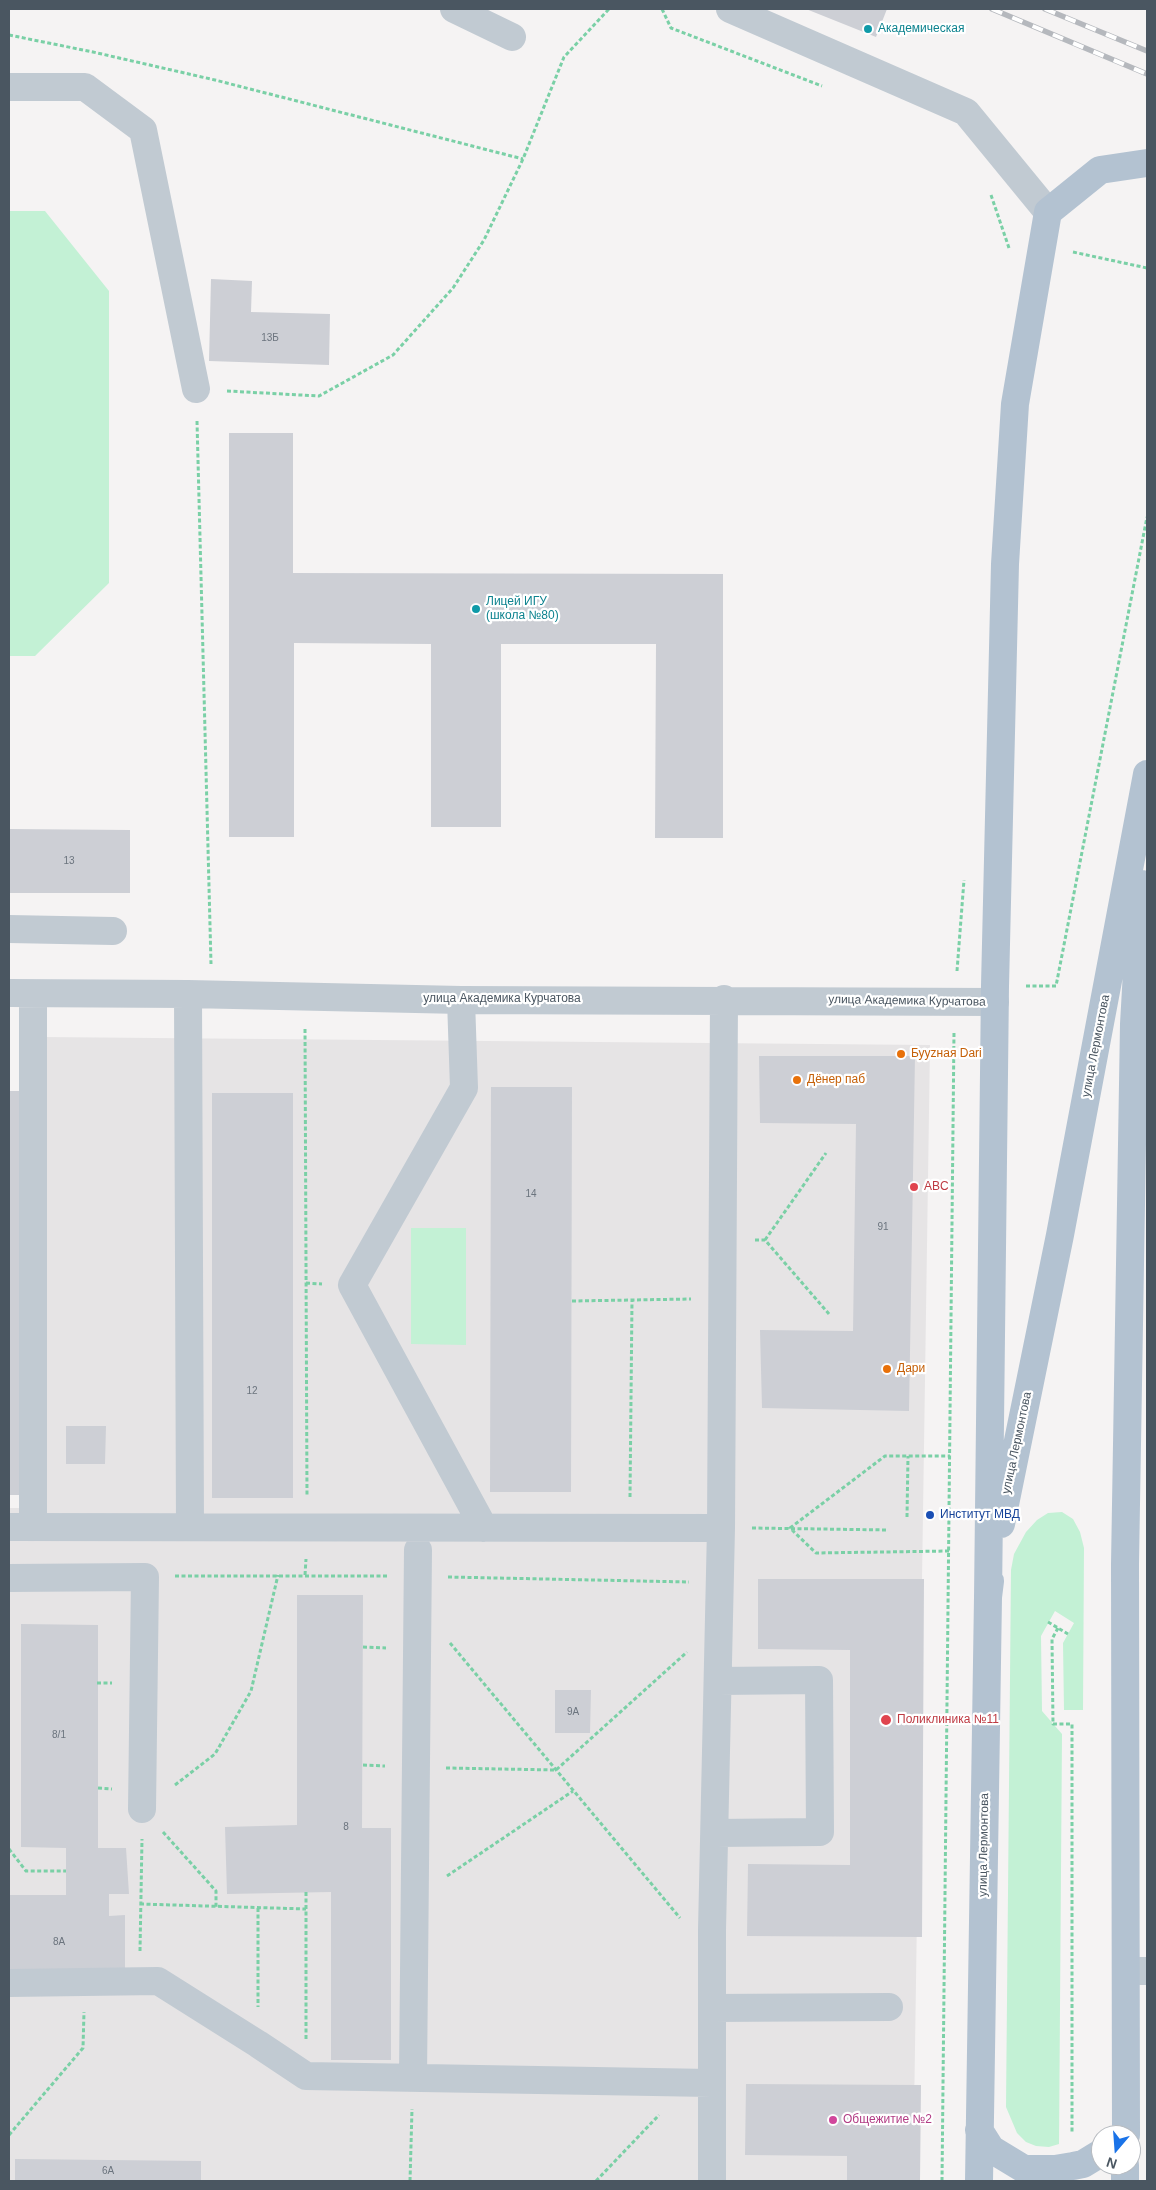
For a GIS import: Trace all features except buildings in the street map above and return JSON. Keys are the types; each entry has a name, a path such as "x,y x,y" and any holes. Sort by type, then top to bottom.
{"main road":[{"path":"988,1597 995,994 1005,564 1015,404 1048,212 1100,170 1147,163"},
{"name":"улица Лермонтова","path":"979,2181 988,1597 994,1558 1060,1235 1147,774"},
{"path":"1124,2125 1137,1971 1125,1564 1137,948 1147,828"},
{"path":"1131,1184 1147,1128"},
{"path":"979,2130 991,2149 1024,2169 1055,2169 1083,2164 1091,2159"}],"street":[{"path":"454,9 512,37"},
{"path":"730,9 966,112 1048,212"},
{"path":"9,86 86,87 143,130 196,389"},
{"path":"9,929 113,931"},
{"path":"21,994 21,1526 190,1528 721,1528"},
{"name":"улица Академика Курчатова","path":"21,994 461,1000 724,1000 995,994"},
{"path":"190,1528 200,995"},
{"path":"461,1000 464,1088 352,1285 484,1528"},
{"path":"712,2181 700,2083 712,2008 721,1528 724,1000"},
{"path":"413,2078 418,1563"},
{"path":"9,1578 145,1577 142,1809"},
{"path":"715,1833 820,1832 819,1680 718,1680"},
{"path":"9,1983 158,1981 306,2076 700,2083"},
{"path":"712,2008 889,2006"}],"path":[{"path":"200,995 196,389 319,396 393,354 453,288 484,240 523,159 564,58 610,9"},
{"path":"9,35 187,74 523,159"},
{"path":"1069,251 1147,268"},
{"path":"995,994 1056,986 1147,517"},
{"path":"305,1020 307,1527"},
{"path":"765,1240 826,1153"},
{"path":"752,1240 765,1240 830,1314"},
{"path":"572,1301 722,1299"},
{"path":"630,1528 632,1300"},
{"path":"790,1528 885,1456 950,1456"},
{"path":"907,1517 908,1456"},
{"path":"721,1528 888,1530"},
{"path":"790,1528 816,1553 949,1551"},
{"path":"305,1575 306,1558"},
{"path":"202,1576 305,1575 418,1563 720,1582"},
{"path":"142,1809 215,1754 250,1691 278,1575"},
{"path":"1048,1622 1068,1634"},
{"path":"1058,1628 1052,1640 1053,1724 1072,1724 1072,2139"},
{"path":"449,1642 690,1930 712,1930"},
{"path":"363,1765 556,1770 690,1650"},
{"path":"414,1898 573,1791"},
{"path":"140,1981 142,1809"},
{"path":"142,1809 216,1892 216,1907"},
{"path":"9,1849 26,1871 66,1871"},
{"path":"306,1892 306,2076"},
{"path":"140,1904 306,1909"},
{"path":"258,1908 258,2044"},
{"path":"9,2135 83,2048 84,2024"},
{"path":"596,2181 700,2083"},
{"path":"410,2181 412,2116"}],"shaded area":[{"path":"44,1037 930,1045 913,2181 9,2181 9,1508 45,1508"}],"green space":[{"path":"9,211 45,211 109,291 109,583 35,656 9,656"},
{"path":"411,1228 466,1228 466,1345 411,1344"},
{"path":"1062,1512 1073,1519 1080,1532 1084,1548 1083,1710 1064,1710 1063,1643 1074,1623 1055,1611 1041,1636 1042,1711 1062,1734 1059,2144 1049,2147 1036,2146 1026,2142 1017,2133 1006,2107 1011,1570 1014,1554 1026,1532 1037,1520 1048,1513"}],"railway":[{"path":"992,9 1147,74"},
{"path":"1045,9 1147,51"}],"place":[{"name":"Академическая","path":"868,29"},
{"name":"Лицей ИГУ (школа №80)","path":"476,609"},
{"name":"Бууzная Dari","path":"901,1054"},
{"name":"Дёнер паб","path":"797,1080"},
{"name":"ABC","path":"914,1187"},
{"name":"Дари","path":"887,1369"},
{"name":"Институт МВД","path":"930,1515"},
{"name":"Поликлиника №11","path":"886,1720"},
{"name":"Общежитие №2","path":"833,2120"}]}
